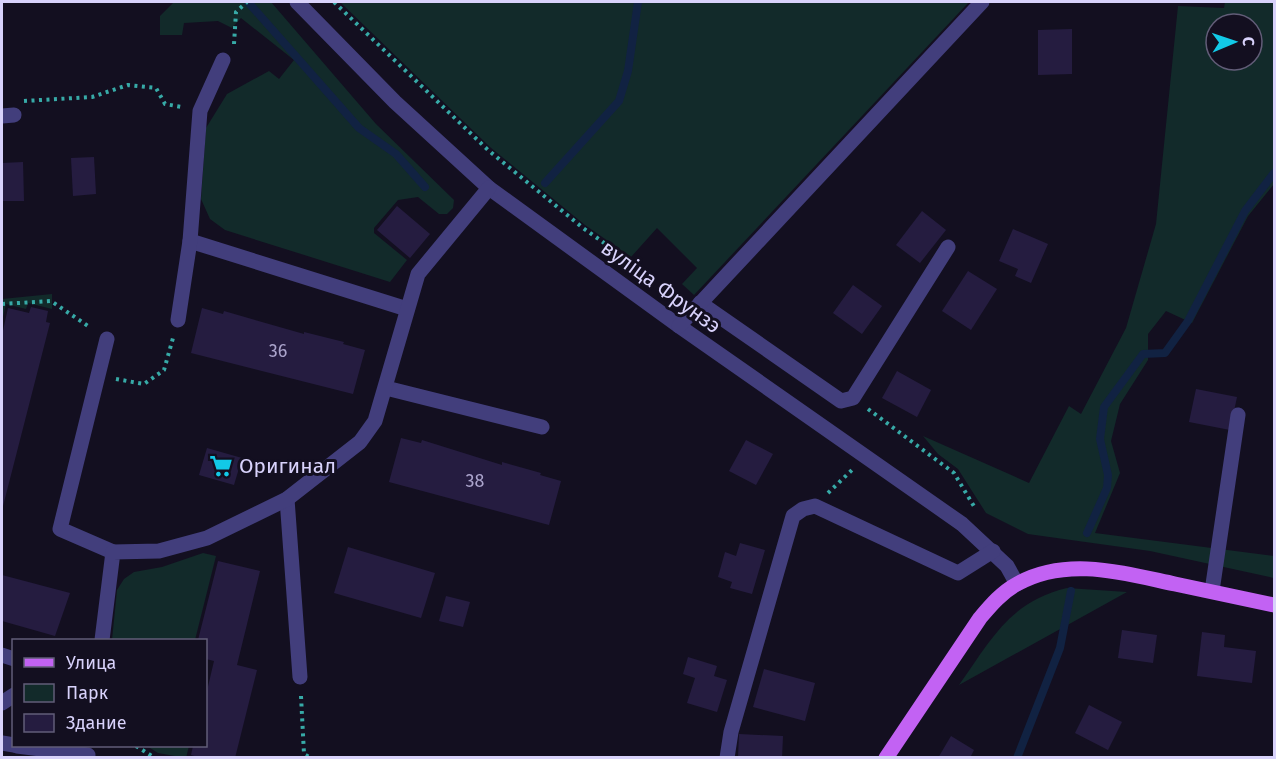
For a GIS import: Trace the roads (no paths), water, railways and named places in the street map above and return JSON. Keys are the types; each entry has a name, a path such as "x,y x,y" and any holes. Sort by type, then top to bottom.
{"main road":[{"path":"886,758 980,618 999,597 1017,584 1045,572 1072,568 1107,569 1275,605"}],"street":[{"name":"вуліца Фрунзэ","path":"297,2 395,102 489,188 679,326 962,524 1007,566 1017,584"},
{"path":"679,326 982,2"},
{"path":"178,320 190,241 200,111 223,60"},
{"path":"107,339 60,529 113,552 159,551 207,538 287,500 360,442 375,421 418,274 489,188"},
{"path":"190,241 407,309"},
{"path":"700,303 841,401 853,398 948,247"},
{"path":"386,388 542,427"},
{"path":"1212,591 1238,415"},
{"path":"287,500 300,677"},
{"path":"727,758 730,732 793,516 798,512 815,506 958,573 993,551"},
{"path":"102,639 113,552"},
{"path":"34,747 89,753"}],"waterway":[{"path":"248,2 359,128 396,154 425,187"},
{"path":"545,183 619,101 628,71 638,2"},
{"path":"1087,533 1107,488 1108,475 1100,439 1104,407 1143,354 1165,353 1188,321 1245,211 1274,173"},
{"path":"1017,758 1060,648 1071,591"}],"place":[{"name":"Оригинал","path":"221,466"}]}
